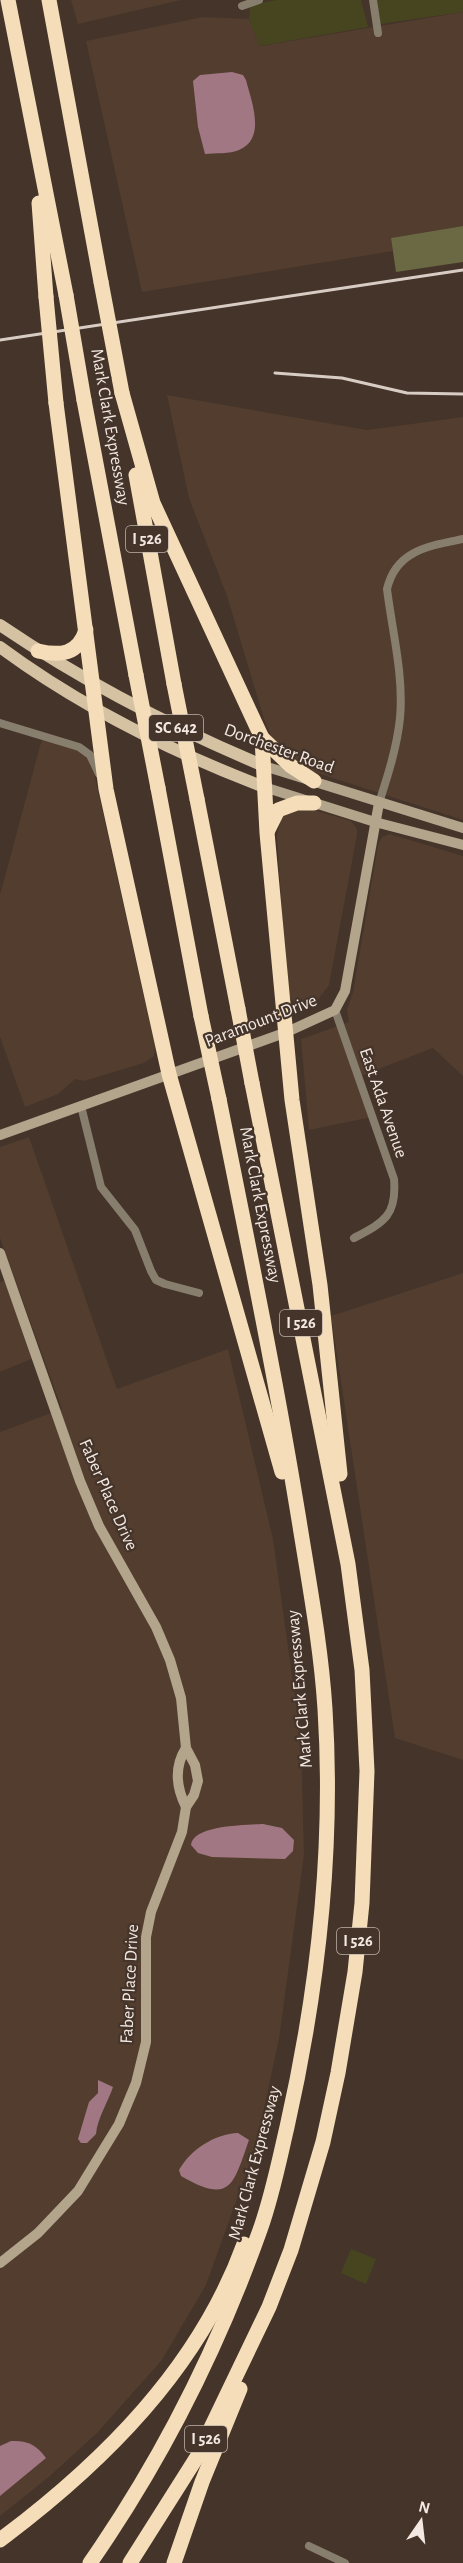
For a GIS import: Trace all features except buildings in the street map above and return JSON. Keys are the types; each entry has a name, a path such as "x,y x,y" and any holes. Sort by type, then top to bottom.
{"highway":[{"name":"Mark Clark Expressway","path":"8,0 66,295 201,1016 279,1398 319,1648 328,1764 327,1839 316,1981 301,2064 262,2227 196,2384 167,2441 90,2563"},
{"name":"Mark Clark Expressway","path":"49,0 174,684 348,1564 362,1670 367,1771 363,1880 355,1972 322,2142 306,2205 268,2307 197,2457 130,2563"},
{"path":"34,137 56,403 87,627 106,789 169,1074 262,1396 305,1560"},
{"path":"122,393 153,503 262,738 267,833 292,1100 320,1285 348,1564"},
{"path":"38,651 54,655 72,651 83,640 87,627"},
{"path":"262,738 291,766 314,782"},
{"path":"267,833 278,810 297,803 314,803"},
{"path":"0,2540 40,2510 104,2454 164,2385 210,2315 242,2252 284,2138"},
{"path":"174,2563 268,2307"}],"main road":[{"name":"Dorchester Road","path":"0,625 92,684 162,722 264,766"},
{"name":"SC 642","path":"0,647 96,710 147,738 264,787"}],"street":[{"path":"242,6 259,0"},
{"path":"373,0 378,33"},
{"path":"379,803 396,745 400,717 401,694 387,589 389,579 407,555 421,548 463,539"},
{"path":"0,723 66,742 90,756 106,789"},
{"name":"Dorchester Road","path":"264,766 463,828"},
{"name":"SC 642","path":"264,787 375,822 463,845"},
{"name":"Paramount Drive","path":"0,1135 286,1032 335,1010 345,991 379,803"},
{"name":"East Ada Avenue","path":"335,1010 394,1179 396,1200 380,1224 354,1238"},
{"path":"81,1106 101,1187 135,1230 156,1280 199,1293"},
{"name":"Faber Place Drive","path":"0,1253 80,1481 99,1526 156,1627 170,1660 181,1698 186,1748 195,1765 198,1781 194,1795 186,1807 183,1832 158,1891 146,1937 146,2042 136,2083 119,2124 78,2191 38,2234 0,2263"},
{"name":"Faber Place Drive","path":"186,1748 177,1762 179,1794 186,1807"},
{"path":"309,2546 345,2563"}],"shaded area":[{"path":"71,0 181,0 78,24"},
{"path":"277,0 361,0 368,27 260,46 249,19 250,5"},
{"path":"377,0 463,0 463,12 380,24"},
{"path":"463,12 463,226 391,238 393,251 142,292 86,41 203,17 249,19 261,46"},
{"path":"232,72 243,75 246,80 255,118 253,137 248,145 239,150 205,154 198,127 193,81 200,75"},
{"path":"463,226 463,262 396,272 391,238"},
{"path":"167,395 367,430 463,417 463,820 311,771 278,752 264,719 227,596 189,498"},
{"path":"43,735 90,755 155,1047 154,1056 144,1063 84,1081 75,1079 58,1094 25,1107 0,1037 0,895"},
{"path":"307,808 351,821 357,829 357,835 329,985 317,1001 299,1007 289,997 287,990 277,836 282,815"},
{"path":"390,834 463,856 463,1076 433,1048 358,1077 372,1117 309,1130 301,1039 349,1022 347,1010 353,992 378,845 382,837"},
{"path":"29,1137 117,1389 228,1349 273,1539 301,1740 304,1855 279,2039 256,2146 206,2285 162,2360 98,2432 50,2476 0,2516 0,1432 62,1409 0,1238 0,1147"},
{"path":"463,1273 463,1760 395,1738 331,1316"},
{"path":"9,1279 36,1357 0,1372 0,1282"},
{"path":"263,1824 282,1828 294,1840 293,1851 285,1859 212,1857 198,1853 191,1845 194,1838 210,1830"},
{"path":"98,2080 113,2087 100,2116 96,2134 87,2143 81,2143 78,2139 89,2102 98,2093"},
{"path":"238,2133 249,2140 239,2169 228,2186 210,2189 181,2176 179,2170 197,2149 221,2136"},
{"path":"351,2249 376,2259 366,2284 341,2273"},
{"path":"11,2441 31,2444 46,2458 0,2496 0,2446"}],"railway":[{"path":"0,340 463,270"},
{"path":"275,373 342,378 407,393 463,394"}]}
